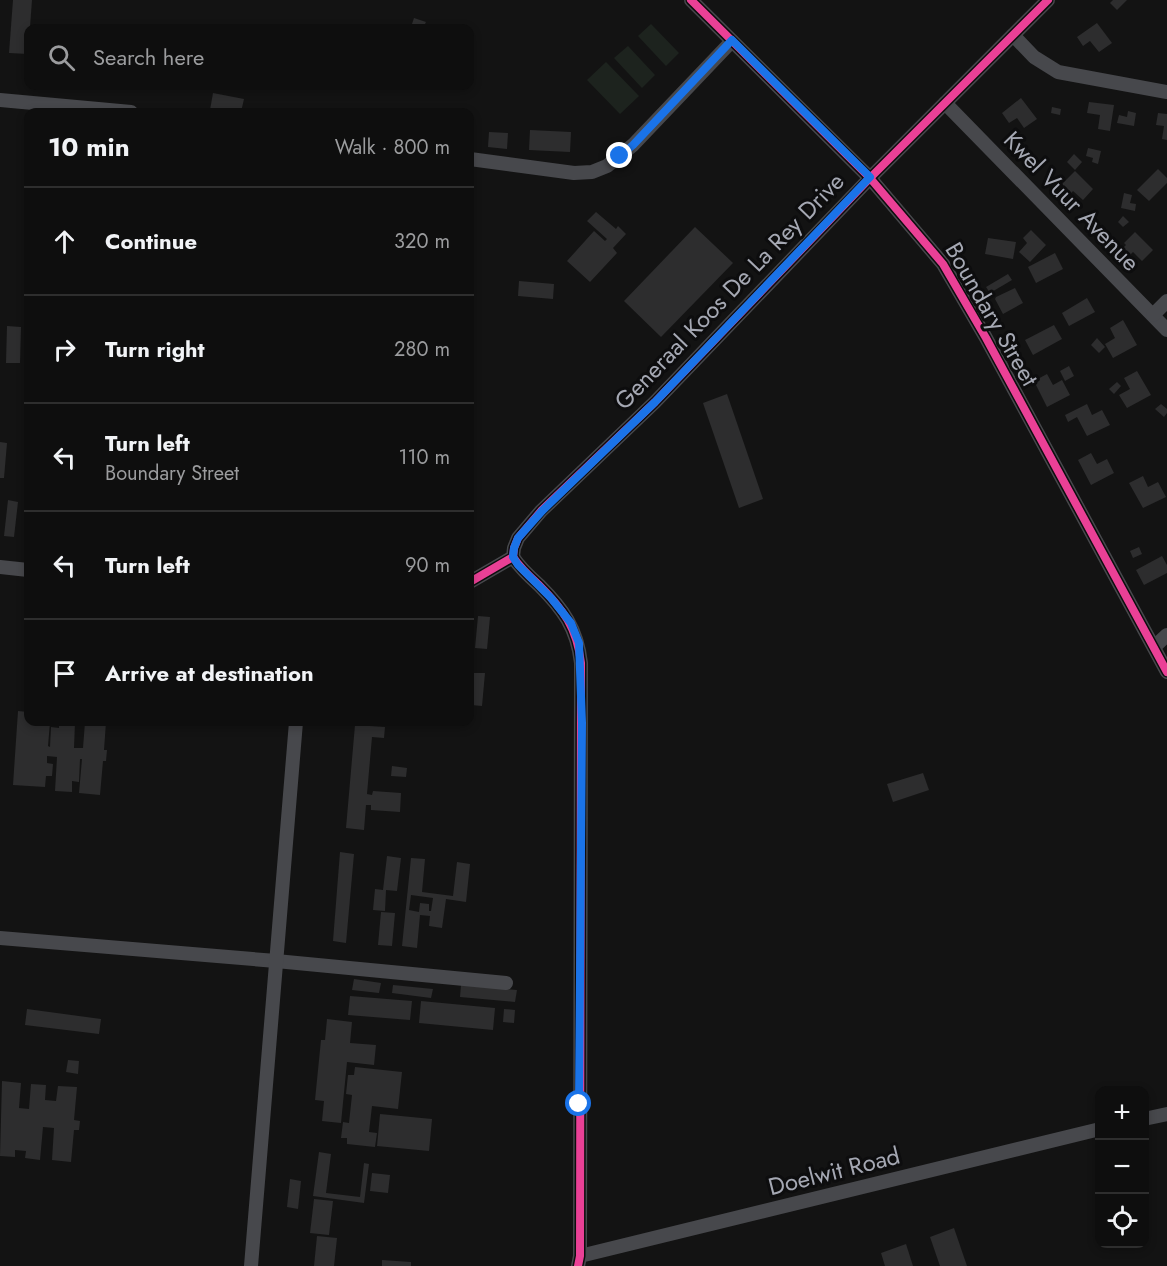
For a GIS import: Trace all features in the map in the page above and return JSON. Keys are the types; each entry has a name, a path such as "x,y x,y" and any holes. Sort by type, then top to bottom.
{"street":[{"name":"Boundary Street","path":"691,0 870,177 943,264 1167,672"},
{"name":"Generaal Koos De La Rey Drive","path":"513,557 518,538 542,511 655,402 870,177 1048,0"},
{"path":"1013,35 1034,57 1058,72 1167,92"},
{"path":"474,160 574,173 592,172 607,166 633,145 732,40"},
{"path":"0,100 93,108"},
{"name":"Kwel Vuur Avenue","path":"945,103 1167,330"},
{"path":"1153,315 1167,301"},
{"path":"474,580 513,557 571,623 579,643 581,663 579,1261"},
{"path":"0,567 24,570"},
{"path":"1154,647 1167,635"},
{"path":"251,1266 296,726"},
{"path":"0,938 276,960 506,983"},
{"path":"1149,1118 1167,1114"},
{"name":"Doelwit Road","path":"579,1261 1095,1131"}],"shaded area":[{"path":"651,24 679,53 666,66 638,36"},
{"path":"628,46 655,75 642,88 614,58"},
{"path":"606,62 639,96 620,114 587,80"}],"building":[{"path":"13,0 32,0 30,24 24,24 24,54 9,53"},
{"path":"1113,0 1127,0 1117,10 1110,3"},
{"path":"414,18 426,22 425,24 412,24"},
{"path":"1097,23 1112,43 1099,52 1090,41 1083,46 1077,37"},
{"path":"213,93 244,99 242,108 210,108"},
{"path":"1021,98 1037,119 1024,128 1017,118 1009,123 1002,113"},
{"path":"1089,102 1114,105 1110,131 1098,129 1100,115 1087,113"},
{"path":"1052,107 1061,109 1060,115 1051,113"},
{"path":"1128,111 1136,113 1134,126 1117,123 1119,115 1127,117"},
{"path":"1158,113 1167,114 1167,140 1162,139 1164,126 1156,125"},
{"path":"530,130 571,132 570,152 529,150"},
{"path":"489,132 508,133 507,149 488,147"},
{"path":"1088,148 1101,151 1098,164 1092,162 1093,158 1086,156"},
{"path":"1074,154 1082,162 1075,170 1067,162"},
{"path":"1158,169 1167,178 1167,183 1149,201 1137,190"},
{"path":"1075,171 1093,189 1083,200 1073,191 1067,198 1057,189"},
{"path":"1124,193 1132,195 1130,203 1136,204 1135,211 1121,208"},
{"path":"596,212 616,229 618,226 626,234 613,248 617,253 590,282 567,261 594,231 605,241 607,239 587,221"},
{"path":"1123,216 1129,222 1123,227 1118,222"},
{"path":"695,227 733,263 661,337 624,301"},
{"path":"1031,230 1046,245 1030,262 1019,252 1027,243 1023,238"},
{"path":"1135,232 1153,250 1142,261 1133,252 1127,258 1120,251 1126,245 1124,243"},
{"path":"988,238 1016,242 1013,259 985,254"},
{"path":"1055,253 1063,269 1036,283 1028,267"},
{"path":"1008,274 1012,280 990,293 986,287"},
{"path":"519,281 554,284 553,299 518,296"},
{"path":"1015,288 1023,303 1003,314 995,299"},
{"path":"1087,298 1095,312 1069,326 1062,313"},
{"path":"1123,320 1137,345 1113,358 1105,344 1115,338 1110,328"},
{"path":"1054,325 1062,339 1033,355 1025,340"},
{"path":"7,326 21,327 20,363 6,363"},
{"path":"1097,338 1105,347 1099,353 1091,345"},
{"path":"1069,366 1074,376 1065,381 1060,371"},
{"path":"1137,371 1151,395 1127,408 1119,395 1130,389 1124,378"},
{"path":"1047,374 1053,385 1062,380 1070,395 1047,407 1034,381"},
{"path":"1117,382 1121,386 1114,394 1109,389"},
{"path":"727,394 763,499 739,508 703,403"},
{"path":"1087,404 1092,415 1102,410 1110,425 1087,436 1077,417 1068,422 1065,415"},
{"path":"1161,404 1167,409 1164,417 1155,409"},
{"path":"0,442 7,443 4,478 0,478"},
{"path":"1091,453 1097,464 1107,459 1114,473 1091,485 1078,460"},
{"path":"1143,476 1148,487 1158,482 1166,497 1143,508 1129,483"},
{"path":"8,500 18,502 14,537 4,536"},
{"path":"1139,547 1142,554 1133,558 1130,551"},
{"path":"1162,556 1167,565 1167,573 1144,585 1136,570"},
{"path":"478,616 490,617 487,649 475,648"},
{"path":"474,673 485,673 482,706 474,705"},
{"path":"18,711 24,712 24,726 50,726 48,746 50,747 51,727 75,726 74,748 83,748 85,726 106,726 104,750 107,750 106,761 103,761 100,795 79,793 82,759 80,759 79,782 72,781 72,792 55,791 57,757 47,756 47,763 53,764 52,776 46,776 45,787 13,785"},
{"path":"355,726 385,727 384,738 372,737 367,794 372,795 373,791 401,793 400,812 371,810 371,805 366,805 364,830 346,828"},
{"path":"392,766 407,768 406,777 391,776"},
{"path":"923,773 929,790 893,802 887,784"},
{"path":"340,852 354,854 346,943 333,941"},
{"path":"387,856 401,858 397,891 386,890 385,911 373,910 375,889 383,890"},
{"path":"411,858 425,859 422,892 453,896 457,862 470,864 466,902 446,899 442,928 429,926 430,916 420,915 417,948 402,946","holes":["411,895 433,898 431,911 429,911 429,904 420,903 419,912 409,910"]},
{"path":"381,912 395,913 392,946 378,945"},
{"path":"354,979 381,983 379,993 352,990"},
{"path":"393,985 433,989 431,998 392,993"},
{"path":"461,985 517,990 515,1002 460,997"},
{"path":"350,996 412,1001 410,1020 348,1015"},
{"path":"421,1001 495,1008 493,1030 419,1023"},
{"path":"27,1009 101,1019 99,1034 25,1025"},
{"path":"504,1009 515,1010 514,1023 503,1022"},
{"path":"327,1019 352,1022 350,1043 376,1045 374,1065 347,1062 341,1123 322,1121 324,1101 315,1100 321,1040 325,1040"},
{"path":"68,1060 79,1061 78,1074 66,1072"},
{"path":"355,1067 402,1072 398,1109 372,1106 369,1132 377,1133 375,1147 347,1144 347,1138 341,1138 343,1122 349,1123 352,1095 346,1094 348,1075 354,1075"},
{"path":"2,1081 21,1083 19,1108 29,1109 31,1084 46,1085 45,1100 56,1101 58,1086 77,1087 74,1120 80,1121 79,1130 74,1130 71,1162 52,1160 54,1128 43,1127 40,1160 25,1158 26,1151 15,1150 15,1157 0,1156"},
{"path":"380,1114 432,1119 429,1151 377,1146"},
{"path":"319,1152 331,1154 326,1193 360,1197 364,1163 369,1164 364,1203 313,1196"},
{"path":"372,1173 390,1175 388,1193 370,1191"},
{"path":"290,1179 301,1181 298,1209 287,1207"},
{"path":"314,1199 333,1201 329,1235 310,1233"},
{"path":"954,1228 967,1266 940,1266 930,1237"},
{"path":"317,1236 337,1238 334,1266 314,1266"},
{"path":"906,1244 913,1266 885,1266 881,1253"},
{"path":"382,1260 411,1262 411,1266 382,1266"}],"cycle path":[{"path":"691,0 870,178 943,264 986,338 1167,672"},
{"path":"474,580 513,557 518,538 541,511 655,402 870,178 1048,0"},
{"path":"513,557 555,602 568,620 576,639 581,663 580,1256 578,1266"}],"route":[{"path":"579,1104 582,723 579,643 571,623 551,598 518,565 513,557 514,548 528,525 655,402 870,177 732,40 620,156"}]}
